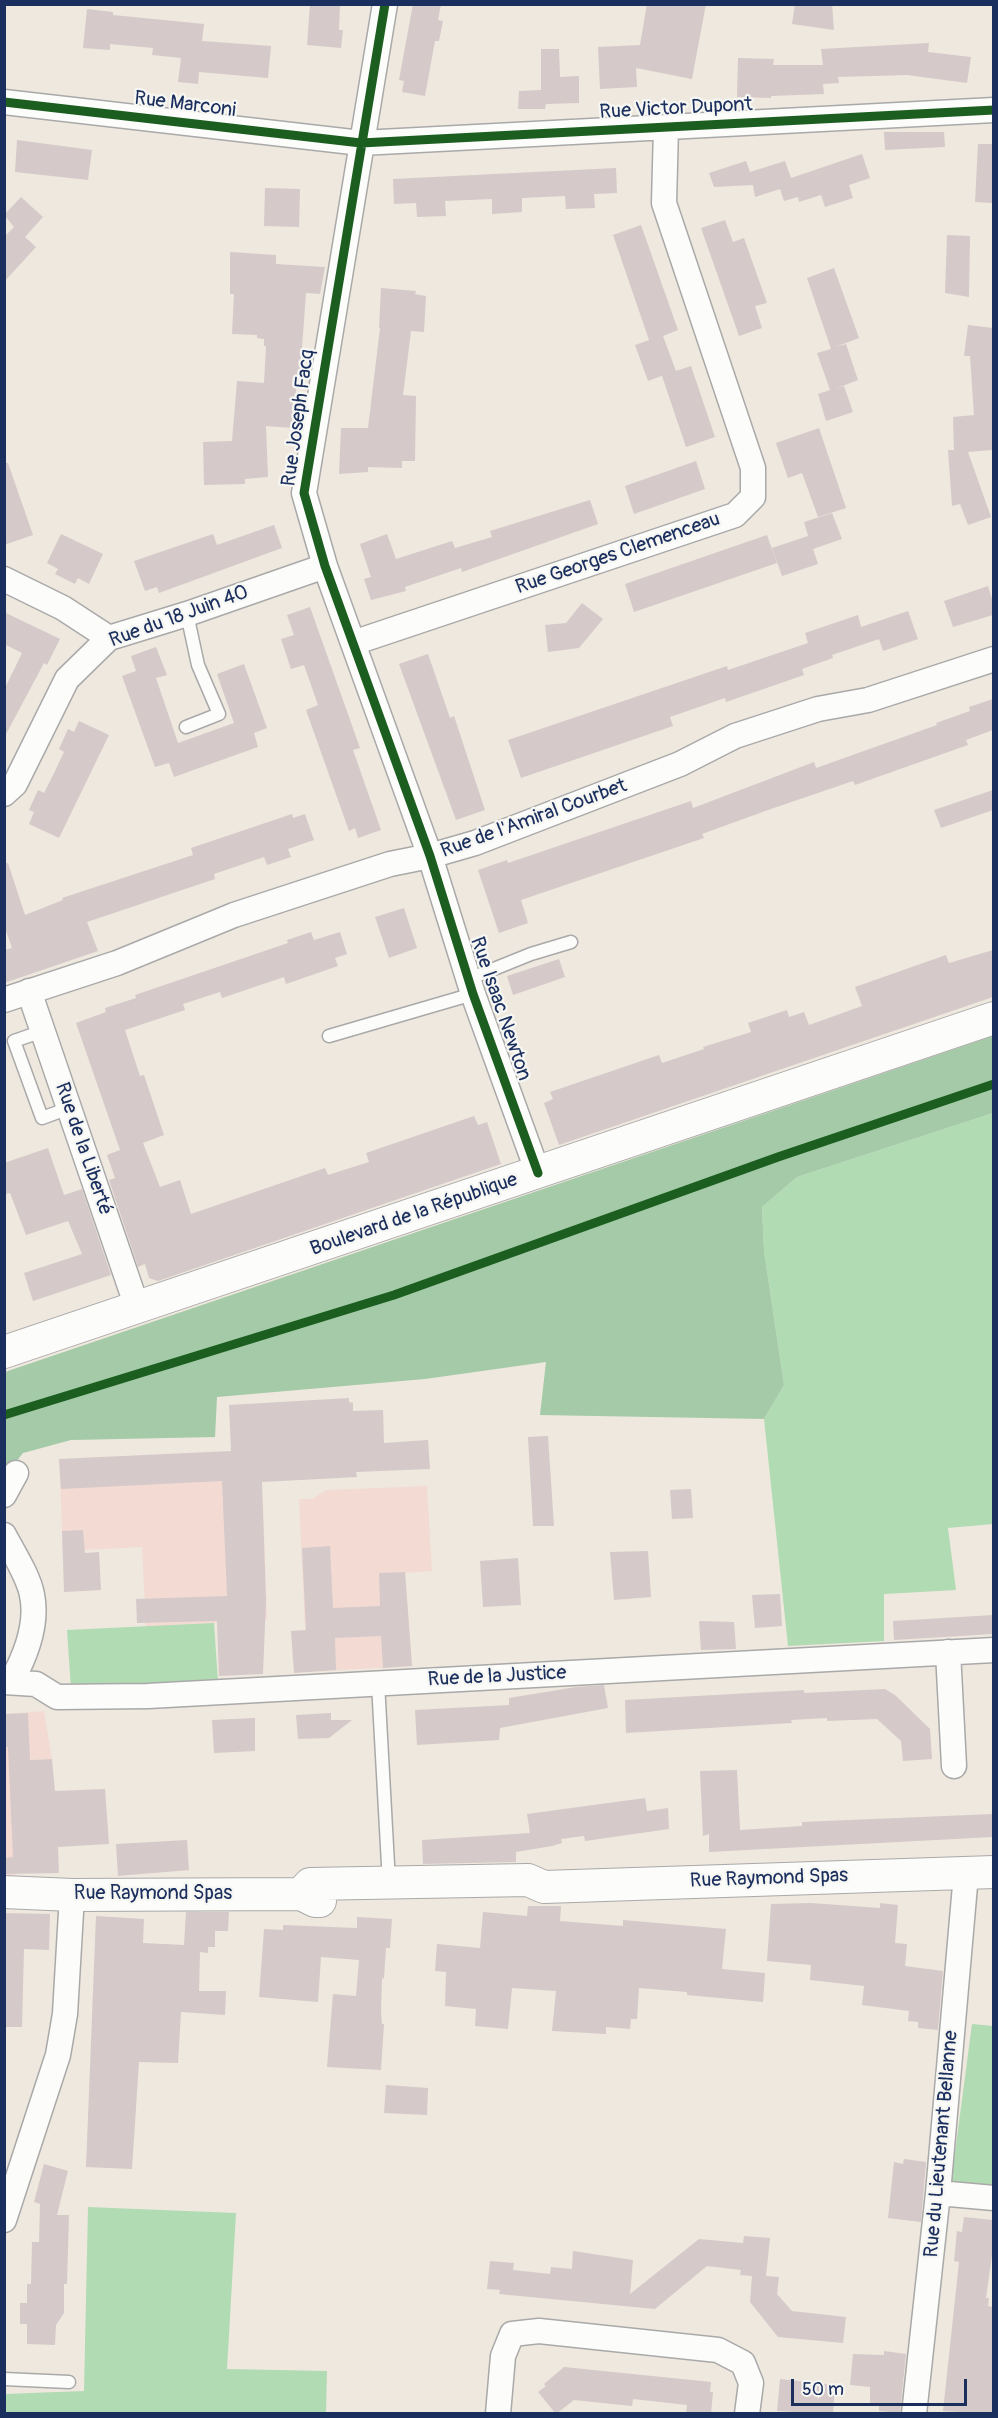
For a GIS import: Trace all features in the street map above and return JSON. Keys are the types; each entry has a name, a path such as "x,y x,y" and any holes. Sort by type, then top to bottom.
{"street":[{"name":"Rue Joseph Facq","path":"385,4 304,493 325,566 430,856"},
{"name":"Rue Marconi","path":"4,102 361,143"},
{"name":"Rue Victor Dupont","path":"361,143 993,110"},
{"name":"Rue Georges Clemenceau","path":"353,643 735,515 753,497 753,468 664,203 666,128"},
{"name":"Rue du 18 Juin 40","path":"4,794 15,784 67,679 109,638 187,614 325,566"},
{"path":"4,579 63,608 109,638"},
{"name":"Rue de l'Amiral Courbet","path":"4,1000 117,963 234,915 390,864 430,856 475,843 680,764 735,736 818,709 868,700 993,659"},
{"name":"Rue Isaac Newton","path":"430,856 471,986 538,1173"},
{"name":"Rue de la Liberté","path":"29,991 137,1307"},
{"name":"Boulevard de la République","path":"4,1352 993,1018"},
{"path":"4,1495 16,1473"},
{"path":"4,1535 32,1595 33,1623 22,1663 8,1682"},
{"name":"Rue de la Justice","path":"8,1682 36,1684 57,1697 148,1696 993,1650"},
{"path":"948,1652 954,1766"},
{"name":"Rue Raymond Spas","path":"4,1892 72,1895 301,1894 315,1901 389,1891 530,1895 544,1887 980,1873"},
{"name":"Rue du Lieutenant Bellanne","path":"914,2414 938,2193 980,1873"},
{"path":"4,2220 58,2055 65,2014 72,1895"},
{"path":"938,2193 993,2198"},
{"path":"498,2414 503,2356 512,2334 539,2331 718,2350 743,2363 751,2383 747,2414"}],"lane":[{"path":"186,727 219,714 198,665 187,614"},
{"path":"329,1036 471,986 531,954 571,942"},
{"path":"378,1683 389,1891"},
{"path":"4,2379 69,2382"}],"shaded area":[{"path":"221,1452 263,1505 267,1619 146,1628 142,1547 63,1551 59,1459"},
{"path":"427,1486 432,1571 405,1573 412,1666 307,1672 299,1499 312,1499 326,1490"},
{"path":"44,1711 52,1759 9,1761 15,1877 5,1875 5,1714"}],"green space":[{"path":"993,1036 993,1113 797,1177 762,1207 764,1251 784,1385 764,1419 540,1415 546,1362 425,1379 217,1397 215,1437 71,1440 23,1453 5,1476 5,1372"},
{"path":"993,1113 993,1524 948,1528 956,1590 884,1594 884,1641 788,1646 764,1419 784,1385 764,1251 762,1207 797,1177"},
{"path":"214,1623 218,1682 71,1689 67,1630"},
{"path":"972,2024 993,2026 993,2187 951,2183"},
{"path":"88,2207 236,2213 227,2369 327,2371 326,2413 5,2413 5,2394 84,2391"}],"building":[{"path":"310,4 340,4 339,30 343,30 341,48 307,45"},
{"path":"413,4 441,4 438,20 443,21 439,41 435,41 425,96 402,92 404,81 399,80"},
{"path":"647,4 706,4 692,79 636,68 637,87 600,89 598,47 640,45"},
{"path":"795,4 832,4 834,30 792,24"},
{"path":"87,9 113,12 113,15 204,24 202,41 271,46 268,78 199,72 198,84 178,82 181,58 152,55 153,48 110,44 110,50 83,48"},
{"path":"929,43 928,52 971,57 967,83 907,75 838,77 839,83 823,84 824,94 771,96 771,98 737,97 738,58 774,59 773,65 823,65 821,49"},
{"path":"541,49 559,49 560,77 579,76 579,103 546,104 545,109 518,109 519,91 541,90"},
{"path":"884,132 944,132 945,147 885,150"},
{"path":"17,140 92,150 88,180 15,172"},
{"path":"978,144 993,144 993,203 975,202"},
{"path":"862,154 870,178 849,185 853,198 825,207 821,195 799,202 798,197 784,201 780,189 755,197 753,185 714,187 709,173 746,161 750,172 785,161 791,178"},
{"path":"616,168 617,193 594,194 595,208 566,209 565,196 522,198 522,212 492,214 492,199 445,201 446,216 417,217 416,203 394,204 393,179"},
{"path":"265,188 300,189 299,227 264,226"},
{"path":"21,197 43,217 25,237 36,247 4,282 4,237 14,227 4,215"},
{"path":"725,220 733,242 744,238 767,303 755,306 762,328 739,336 701,228"},
{"path":"641,225 678,330 663,336 676,371 691,366 715,437 686,447 662,376 664,375 648,381 635,345 655,338 649,340 613,235"},
{"path":"947,235 970,236 969,297 945,293"},
{"path":"230,252 276,255 276,264 325,267 320,294 306,293 299,389 296,389 293,428 266,426 268,477 245,479 245,484 204,485 203,442 232,441 237,381 264,383 266,346 264,346 264,339 257,338 257,335 232,334 234,294 230,294"},
{"path":"834,268 859,338 835,347 846,344 858,380 835,389 844,386 853,412 826,421 818,394 830,390 817,353 831,349 807,278"},
{"path":"381,288 416,291 415,294 426,296 424,332 411,331 403,395 416,396 415,461 402,461 402,468 368,467 368,472 339,474 341,428 368,428 380,328"},
{"path":"968,325 993,328 993,450 968,452 991,517 968,525 960,504 952,506 948,450 954,450 953,417 974,415 970,356 964,356"},
{"path":"819,428 846,508 818,517 802,473 788,478 776,443"},
{"path":"696,461 705,489 634,514 625,486"},
{"path":"4,463 8,463 33,535 4,545"},
{"path":"590,500 598,524 462,572 461,568 405,587 406,591 371,600 364,579 371,577 360,544 387,534 396,559 452,541 455,548 492,537 490,531"},
{"path":"832,513 842,539 813,549 818,564 782,576 772,548 808,536 804,522"},
{"path":"274,525 282,548 159,593 157,587 145,591 134,561 213,534 217,545"},
{"path":"61,534 103,554 89,584 78,578 75,584 55,574 58,569 47,563"},
{"path":"767,535 777,563 634,612 625,584"},
{"path":"988,586 993,602 993,615 953,627 944,601"},
{"path":"582,603 603,619 579,648 548,652 545,625 566,623"},
{"path":"310,607 360,748 353,750 381,830 358,838 355,828 349,831 306,710 318,705 304,665 291,669 281,639 294,635 287,615"},
{"path":"908,611 918,639 883,651 879,639 832,655 833,658 802,669 804,675 726,702 725,698 670,717 673,726 521,778 508,740 727,666 728,670 808,643 805,633 858,615 861,627"},
{"path":"4,612 60,639 47,665 44,663 4,738 4,690 22,653 4,644"},
{"path":"156,647 167,675 156,678 178,743 234,723 217,674 244,664 267,728 254,733 258,747 174,777 169,763 155,767 122,676 136,671 131,656"},
{"path":"428,654 450,718 454,716 485,810 456,820 399,664"},
{"path":"993,699 993,730 966,740 968,745 855,785 853,781 768,810 702,834 704,838 521,900 528,923 499,933 478,870 507,860 508,863 691,801 693,808 814,762 816,768 937,725 936,723 970,711 969,707"},
{"path":"79,721 109,735 59,838 29,824 34,812 29,810 38,790 44,793 55,771 64,752 59,749 68,729 74,732"},
{"path":"993,790 993,810 941,828 934,810"},
{"path":"292,814 293,818 305,814 314,840 288,849 291,857 267,865 264,857 214,874 215,879 87,922 98,951 4,983 4,950 12,948 4,925 4,864 8,863 25,915 63,900 62,898 193,855 191,848"},
{"path":"404,908 417,948 389,958 375,917"},
{"path":"311,932 314,940 340,932 347,954 335,958 338,966 286,984 284,977 222,998 220,992 183,1004 185,1010 125,1030 140,1076 144,1075 164,1135 143,1143 160,1187 180,1180 191,1214 325,1168 328,1175 369,1162 366,1153 474,1116 478,1125 487,1122 501,1164 158,1281 149,1278 145,1264 138,1267 109,1180 115,1178 107,1155 120,1150 76,1023 106,1012 105,1008 136,998 135,995 288,943 287,940"},
{"path":"993,950 993,997 559,1145 544,1103 553,1099 550,1092 659,1055 662,1063 704,1049 703,1047 751,1032 748,1023 787,1010 789,1017 804,1012 809,1025 862,1006 855,987 946,955 949,963"},
{"path":"559,959 565,977 513,995 507,976"},
{"path":"48,1148 64,1195 82,1189 111,1275 33,1301 24,1273 82,1254 68,1221 26,1235 10,1193 4,1194 4,1163"},
{"path":"349,1398 349,1402 353,1403 353,1411 383,1410 384,1443 428,1440 430,1469 356,1472 357,1477 262,1482 266,1601 263,1674 219,1676 217,1621 137,1623 136,1599 227,1596 222,1481 61,1489 59,1459 231,1451 229,1405"},
{"path":"548,1436 554,1526 533,1526 528,1437"},
{"path":"691,1489 693,1518 672,1519 670,1490"},
{"path":"83,1530 85,1553 99,1552 101,1590 64,1592 62,1531"},
{"path":"330,1546 333,1608 380,1606 379,1573 405,1572 412,1666 383,1668 381,1636 335,1638 336,1670 294,1673 291,1631 306,1630 302,1548"},
{"path":"648,1551 651,1597 614,1600 610,1552"},
{"path":"518,1558 521,1605 483,1607 480,1561"},
{"path":"780,1594 782,1626 755,1628 752,1595"},
{"path":"993,1615 993,1634 894,1640 893,1621"},
{"path":"699,1621 734,1622 736,1649 701,1650"},
{"path":"604,1685 608,1708 500,1728 499,1740 417,1745 415,1710 509,1705 509,1698 576,1687"},
{"path":"885,1689 895,1695 930,1729 932,1759 903,1761 901,1741 877,1719 791,1720 792,1723 626,1733 625,1700 804,1690 804,1693"},
{"path":"28,1713 30,1760 52,1759 55,1791 105,1789 109,1844 58,1847 59,1873 4,1874 4,1858 13,1857 8,1747 4,1747 4,1714"},
{"path":"331,1713 331,1720 352,1720 329,1738 298,1739 296,1715"},
{"path":"255,1718 255,1751 214,1753 212,1720"},
{"path":"737,1770 740,1830 802,1826 802,1822 993,1814 993,1837 709,1852 709,1834 703,1836 700,1771"},
{"path":"645,1798 647,1811 668,1808 669,1829 585,1841 584,1836 561,1839 562,1843 552,1846 516,1852 516,1862 423,1864 422,1840 530,1833 527,1814"},
{"path":"187,1840 189,1870 118,1876 116,1844"},
{"path":"811,1903 880,1908 880,1903 898,1905 895,1943 907,1944 905,1966 943,1971 938,2030 918,2028 918,2022 908,2021 909,2011 862,2005 864,1986 810,1980 811,1965 767,1961 771,1904"},
{"path":"528,1906 561,1906 560,1921 623,1926 623,1920 726,1929 722,1969 765,1973 763,2002 639,1988 637,2019 631,2019 630,2029 606,2027 606,2034 552,2031 556,1991 512,1988 508,2029 475,2026 476,2009 445,2006 446,1972 435,1971 437,1944 480,1948 483,1912 527,1916"},
{"path":"186,1912 229,1912 228,1931 215,1931 215,1947 208,1947 208,1953 200,1952 199,1991 226,1991 225,2015 181,2012 178,2063 139,2062 132,2169 86,2167 96,1916 144,1919 143,1943 184,1945"},
{"path":"4,1913 50,1914 49,1950 24,1949 22,2027 4,2027"},
{"path":"357,1917 392,1919 390,1948 386,1948 384,1978 382,1979 381,2012 382,2024 384,2024 381,2070 327,2067 333,1994 356,1996 359,1960 321,1957 318,2002 259,1997 264,1929 283,1930 283,1925 357,1928"},
{"path":"386,2085 428,2088 427,2115 384,2113"},
{"path":"904,2159 926,2162 921,2222 888,2218 894,2162 903,2164"},
{"path":"44,2164 68,2171 57,2215 69,2215 64,2313 56,2325 55,2345 27,2344 27,2324 20,2324 20,2303 27,2303 27,2284 31,2284 32,2242 39,2242 40,2204 34,2202"},
{"path":"964,2217 993,2220 993,2248 986,2298 989,2298 988,2306 993,2307 993,2414 943,2411 959,2262 954,2261 957,2231 962,2232"},
{"path":"744,2236 770,2238 766,2276 779,2277 777,2294 792,2311 846,2317 843,2343 778,2337 750,2302 752,2276 740,2275 741,2270 707,2266 655,2309 499,2294 500,2290 487,2289 490,2261 514,2263 513,2270 550,2274 551,2267 572,2269 573,2251 633,2260 630,2294 699,2239 743,2243"},
{"path":"884,2351 906,2354 900,2413 879,2411 879,2405 870,2404 870,2387 850,2385 853,2354 884,2355"},
{"path":"564,2367 711,2382 710,2392 713,2392 711,2414 686,2414 687,2405 633,2399 632,2406 574,2400 556,2414 538,2392"},
{"path":"780,2379 835,2385 833,2414 777,2411"}],"cycle path":[{"path":"385,4 304,493 325,566 430,856 473,994 538,1173"},
{"path":"4,102 361,143 994,110"},
{"path":"4,1415 394,1295 778,1157 994,1084"}]}
